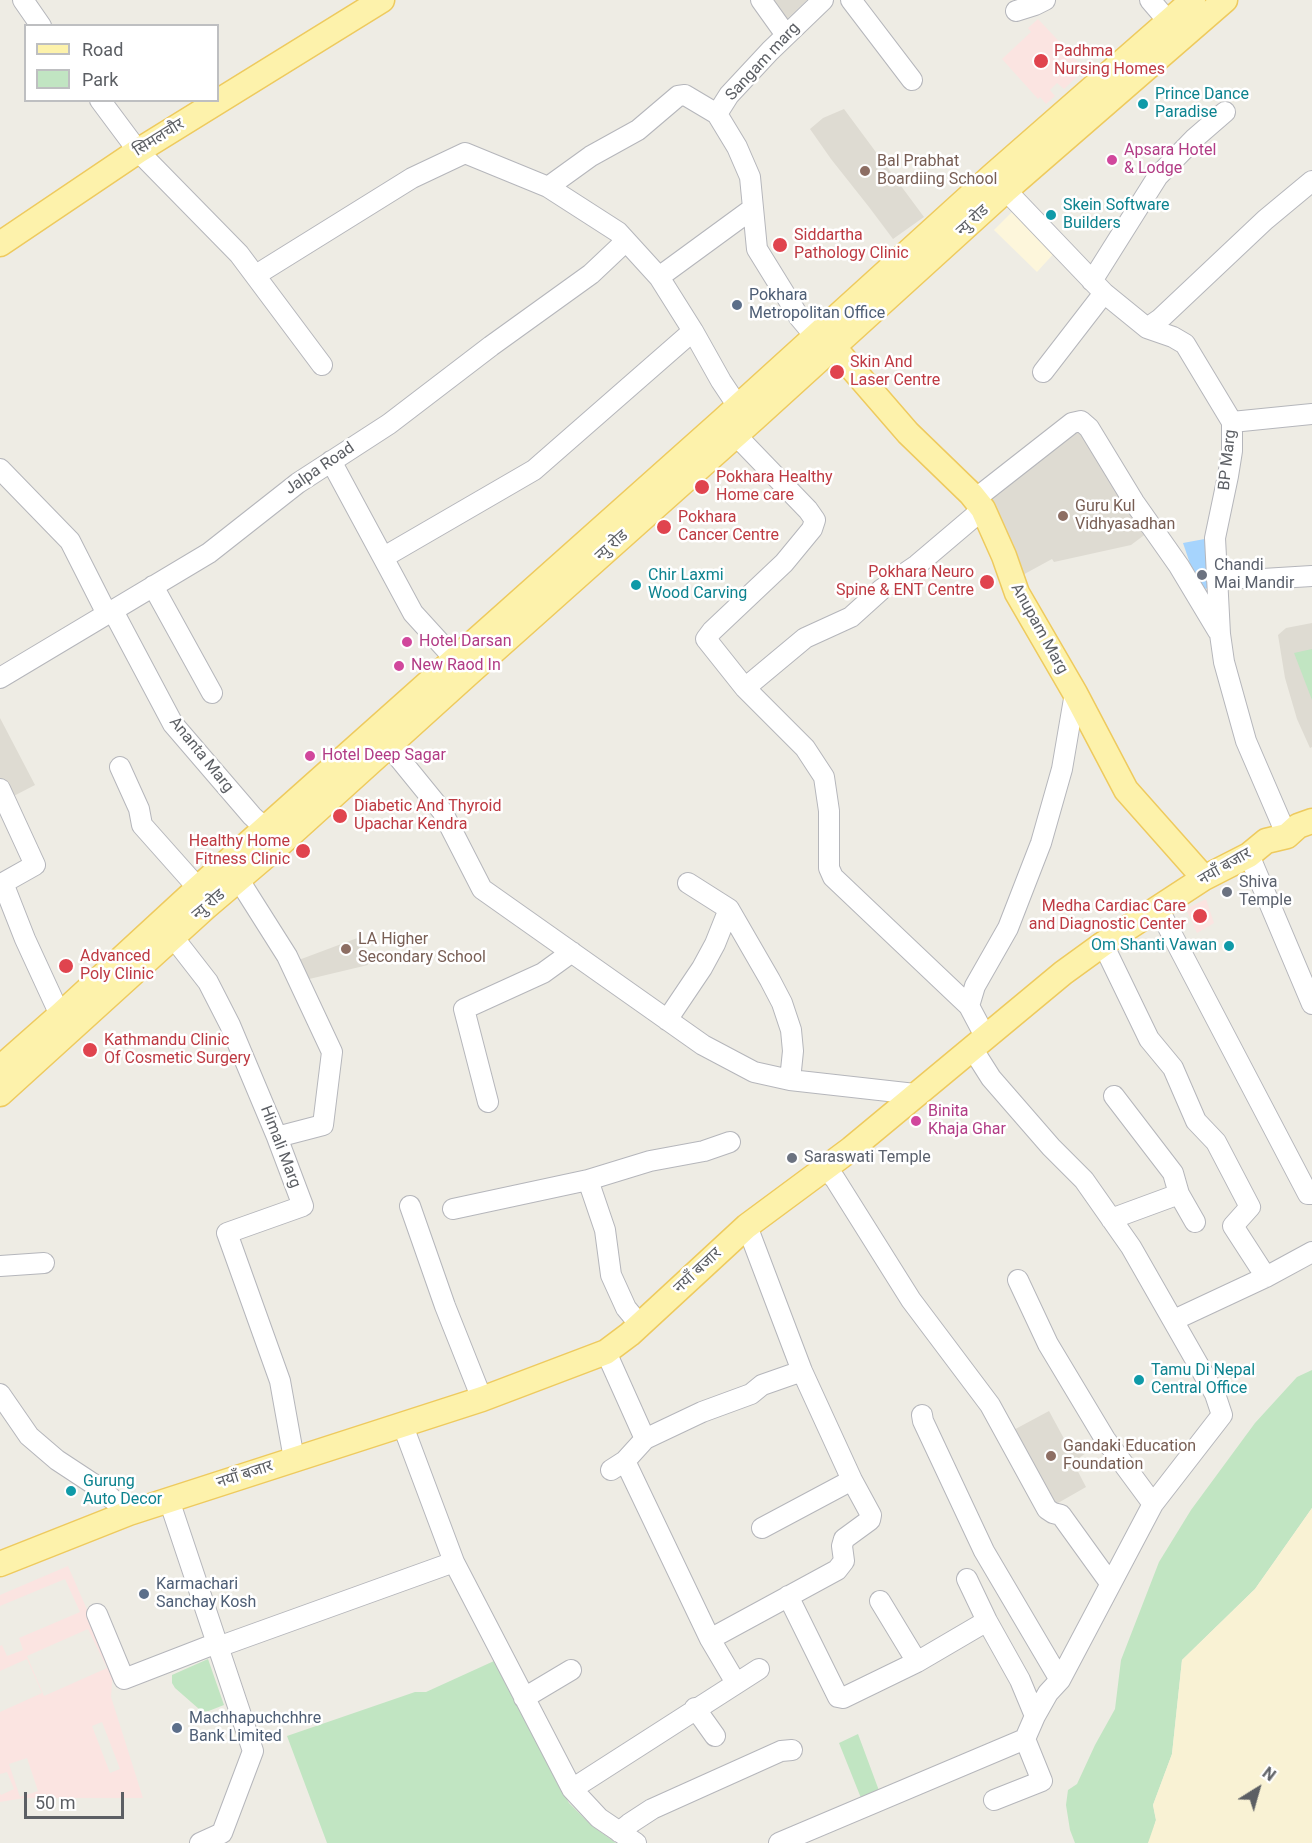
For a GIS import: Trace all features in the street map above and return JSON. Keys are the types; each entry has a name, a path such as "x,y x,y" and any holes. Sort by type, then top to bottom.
{"main road":[{"name":"न्यु रोड","path":"0,1068 198,888 233,871 738,420 999,183 1168,21 1193,0"},
{"name":"न्यु रोड","path":"999,183 1225,0"},
{"name":"सिमलचौर","path":"219,100 376,2"},
{"name":"सिमलचौर","path":"0,244 138,151 216,102"},
{"name":"Anupam Marg","path":"824,342 908,433 979,504 1004,556 1017,592 1075,693 1126,790 1203,878"},
{"name":"न्यु रोड","path":"0,1094 173,937 233,871 266,829 382,738"},
{"name":"नयाँ बजार","path":"0,1564 129,1513 482,1400 606,1352 640,1325 747,1226 825,1168 1063,973 1203,878 1249,855 1266,842 1287,836 1298,826 1312,821"}],"street":[{"path":"23,0 40,24"},
{"path":"761,0 786,35"},
{"name":"Sangam marg","path":"823,0 729,95 717,114 737,147 750,177 757,249 799,317 824,342"},
{"path":"851,0 912,80"},
{"path":"1016,11 1045,0"},
{"path":"1150,0 1168,21"},
{"path":"548,188 591,156 638,130 678,96 685,95 717,114"},
{"path":"101,102 138,151 239,254 322,365"},
{"path":"1043,372 1098,287 1158,176 1195,138 1225,112"},
{"path":"256,275 412,178 465,153 548,188 618,232 659,277 721,381 738,420 815,520 812,529 784,563 706,639 745,687 805,748 824,777 829,811 829,868 833,878 969,1006 991,1078 1084,1180 1131,1247 1215,1394 1222,1416 1153,1504 1060,1680 1048,1693 1025,1739 779,1843"},
{"path":"1148,328 1265,220 1312,181"},
{"name":"BP Marg","path":"999,183 1098,287 1148,328 1185,344 1232,422 1229,468 1215,538 1220,634 1224,662 1246,741 1287,836"},
{"path":"659,277 752,209"},
{"name":"Jalpa Road","path":"0,678 208,553 298,483 389,424 491,346 591,274 626,241"},
{"path":"384,557 534,470 693,331"},
{"path":"1232,422 1312,414"},
{"path":"745,687 805,638 851,617 882,589 916,565 979,504 1072,423 1081,421 1089,428 1134,502 1179,566 1220,634"},
{"path":"331,461 413,613 461,666"},
{"name":"Ananta Marg","path":"0,469 70,541 173,724 244,808 266,829"},
{"path":"1216,577 1263,579 1312,576"},
{"path":"153,586 212,693"},
{"path":"969,1006 975,986 1008,928 1041,843 1062,769 1075,693"},
{"path":"382,738 442,811 482,890 667,1020 729,1061 754,1072 790,1080 915,1095"},
{"path":"120,767 139,809 142,825 198,888"},
{"path":"0,789 35,865 3,883 25,939 60,1015"},
{"path":"1249,855 1312,1004"},
{"path":"233,871 287,956 333,1052 323,1125 277,1137"},
{"path":"688,883 729,909 782,1003 791,1030 793,1051 790,1080"},
{"path":"667,1020 702,968 715,944 729,909"},
{"path":"1158,909 1308,1194 1312,1194"},
{"name":"Himali Marg","path":"173,937 207,982 230,1025 303,1206 227,1233 280,1381 294,1459"},
{"path":"1103,944 1149,1039 1173,1068 1196,1121 1216,1142 1250,1207 1233,1226 1266,1277"},
{"path":"488,1102 464,1010 543,973 572,952"},
{"path":"1114,1096 1173,1173 1179,1194 1195,1222"},
{"path":"453,1209 588,1180 650,1161 730,1142"},
{"path":"825,1168 911,1300 990,1405 1047,1509 1061,1515 1110,1583"},
{"path":"588,1180 605,1230 611,1275 626,1308 640,1325"},
{"path":"1111,1219 1179,1194"},
{"path":"410,1206 445,1306 482,1400"},
{"path":"710,1639 841,1567 844,1561 842,1546 844,1539 870,1520 871,1515 852,1480 802,1371 747,1226"},
{"path":"1174,1320 1266,1277 1312,1252"},
{"path":"0,1266 44,1263"},
{"path":"1018,1280 1048,1344 1105,1439 1153,1504"},
{"path":"606,1352 645,1439"},
{"path":"736,1683 710,1639 618,1466 645,1439 702,1412 751,1394 762,1385 802,1371"},
{"path":"0,1394 29,1436 57,1460 98,1487 129,1513"},
{"path":"922,1414 923,1421 984,1551 1060,1680"},
{"path":"403,1426 454,1562 572,1789 599,1818 636,1843"},
{"path":"762,1528 852,1480"},
{"path":"169,1500 253,1751 222,1833 200,1843"},
{"path":"97,1614 124,1679 454,1562"},
{"path":"967,1579 987,1621 1020,1680 1035,1716"},
{"path":"788,1596 838,1697 843,1698 917,1662 987,1621"},
{"path":"880,1601 917,1662"},
{"path":"524,1698 571,1670"},
{"path":"572,1789 695,1708 759,1670"},
{"path":"695,1708 715,1736"},
{"path":"994,1800 1042,1781 1025,1739"},
{"path":"619,1832 660,1805 781,1751 792,1750"}],"shaded area":[{"path":"765,0 807,0 783,23"},
{"name":"Padhma Nursing Homes","path":"1038,19 1085,69 1064,89 1057,83 1050,90 1055,96 1046,104 1040,97 1038,99 1002,59 1031,32 1028,28"},
{"name":"Bal Prabhat Boardiing School","path":"844,109 924,217 893,239 810,129 823,118"},
{"path":"1013,211 1056,251 1037,272 994,230"},
{"name":"Guru Kul Vidhyasadhan","path":"1080,426 1147,533 1131,545 1054,562 1052,559 1019,577 983,500"},
{"path":"1312,623 1312,747 1310,748 1297,719 1285,678 1278,635 1286,628"},
{"path":"0,718 35,785 6,800 0,787"},
{"name":"Medha Cardiac Care and Diagnostic Center","path":"1206,899 1214,923 1197,933 1186,909"},
{"name":"LA Higher Secondary School","path":"360,937 368,965 305,980 296,961"},
{"name":"Gandaki Education Foundation","path":"1049,1411 1068,1446 1084,1439 1089,1451 1073,1462 1086,1487 1051,1507 1008,1433"},
{"path":"68,1566 113,1669 111,1697 143,1798 24,1798 0,1802 0,1793 1,1795 14,1789 7,1772 0,1774 0,1712 42,1693 27,1659 0,1671 0,1646 2,1645 7,1656 23,1650 19,1638 80,1612 65,1579 0,1606 0,1595","holes":["88,1629 107,1668 44,1696 27,1656","102,1722 120,1769 110,1773 92,1726","27,1758 38,1791 20,1797 9,1764"]}],"green space":[{"path":"1312,649 1312,700 1294,653"},
{"path":"1312,1370 1312,1508 1255,1589 1182,1660 1172,1754 1153,1805 1156,1820 1151,1839 1148,1843 1075,1843 1070,1830 1066,1805 1068,1790 1077,1784 1115,1709 1121,1660 1159,1562 1191,1510 1255,1423 1297,1377"},
{"path":"208,1659 224,1705 206,1712 199,1709 175,1688 172,1675"},
{"path":"494,1661 569,1803 592,1826 616,1843 327,1843 287,1736 415,1692 426,1692"},
{"path":"858,1734 881,1796 863,1803 839,1743"}],"sand":[{"path":"1312,1508 1312,1843 1148,1843 1156,1820 1153,1805 1172,1754 1182,1660 1255,1589"}],"water":[{"name":"Chandi Mai Mandir","path":"1210,538 1209,588 1199,590 1183,543"}],"place":[{"name":"Padhma Nursing Homes","path":"1041,61"},
{"name":"Prince Dance Paradise","path":"1143,104"},
{"name":"Apsara Hotel & Lodge","path":"1112,160"},
{"name":"Bal Prabhat Boardiing School","path":"865,171"},
{"name":"Skein Software Builders","path":"1051,215"},
{"name":"Siddartha Pathology Clinic","path":"780,245"},
{"name":"Pokhara Metropolitan Office","path":"737,305"},
{"name":"Skin And Laser Centre","path":"837,372"},
{"name":"Pokhara Healthy Home care","path":"702,487"},
{"name":"Guru Kul Vidhyasadhan","path":"1063,516"},
{"name":"Pokhara Cancer Centre","path":"664,527"},
{"name":"Chandi Mai Mandir","path":"1202,575"},
{"name":"Pokhara Neuro Spine & ENT Centre","path":"987,582"},
{"name":"Chir Laxmi Wood Carving","path":"636,585"},
{"name":"Hotel Darsan","path":"407,642"},
{"name":"New Raod In","path":"399,666"},
{"name":"Hotel Deep Sagar","path":"310,756"},
{"name":"Diabetic And Thyroid Upachar Kendra","path":"340,816"},
{"name":"Healthy Home Fitness Clinic","path":"303,851"},
{"name":"Shiva Temple","path":"1227,892"},
{"name":"Medha Cardiac Care and Diagnostic Center","path":"1200,916"},
{"name":"Om Shanti Vawan","path":"1229,946"},
{"name":"LA Higher Secondary School","path":"346,949"},
{"name":"Advanced Poly Clinic","path":"66,966"},
{"name":"Kathmandu Clinic Of Cosmetic Surgery","path":"90,1050"},
{"name":"Binita Khaja Ghar","path":"916,1121"},
{"name":"Saraswati Temple","path":"792,1158"},
{"name":"Tamu Di Nepal Central Office","path":"1139,1380"},
{"name":"Gandaki Education Foundation","path":"1051,1456"},
{"name":"Gurung Auto Decor","path":"71,1491"},
{"name":"Karmachari Sanchay Kosh","path":"144,1594"},
{"name":"Machhapuchchhre Bank Limited","path":"177,1728"}]}
